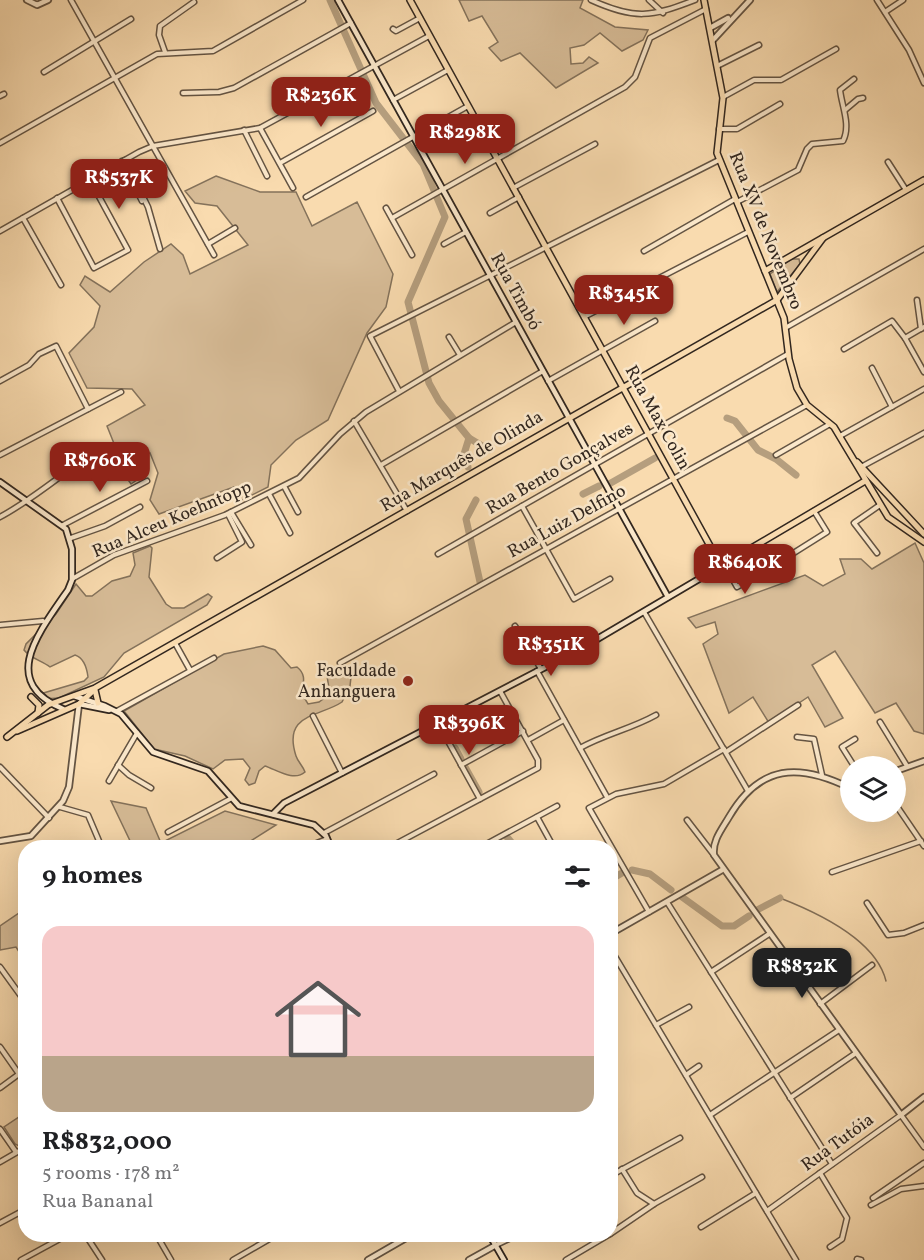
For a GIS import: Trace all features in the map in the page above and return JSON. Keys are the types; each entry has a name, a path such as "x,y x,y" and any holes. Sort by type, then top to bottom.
{"main road":[{"path":"27,0 34,5 48,0"},
{"name":"Rua Timbó","path":"338,0 348,25 374,66 668,597"},
{"name":"Rua Max Colin","path":"410,0 722,565"},
{"name":"Rua XV de Novembro","path":"704,0 723,98 719,129 719,160 787,327 788,354 795,381 807,405 831,423 840,436 879,505 892,521 924,542"},
{"path":"713,40 750,0"},
{"path":"710,28 738,11"},
{"path":"765,271 924,180"},
{"name":"Rua Marquês de Olinda","path":"0,741 48,705 95,688 777,300 822,238"},
{"path":"790,257 797,257 803,265"},
{"name":"Rua XV de Novembro","path":"850,454 924,534"},
{"path":"273,814 278,806 539,670 644,612 865,480"},
{"path":"0,482 63,525 71,538 72,580 63,597 30,635"},
{"path":"873,495 875,490 882,490"},
{"path":"907,531 914,531 918,528"},
{"path":"95,688 98,703"},
{"name":"Rua Marquês de Olinda","path":"7,736 82,702 95,688"},
{"path":"25,692 39,705 38,713"},
{"path":"74,696 82,702 117,711"},
{"path":"31,697 59,701 63,709"},
{"path":"31,697 63,709"},
{"path":"82,702 98,703 117,711 153,752 208,771 230,799 243,808 309,823 324,833 328,839"},
{"path":"0,841 31,836 60,807 69,787 78,716 82,702"},
{"path":"71,708 78,716"},
{"path":"907,766 924,760"},
{"path":"840,783 822,775 801,771 781,772 748,790 738,801 716,839 714,855 722,870 901,1115"},
{"path":"618,929 722,870"},
{"name":"Rua Tutóia","path":"901,1115 924,1097"},
{"path":"368,1260 395,1242"},
{"path":"494,1242 504,1260"},
{"path":"469,1260 496,1245"}],"street":[{"path":"71,0 214,255"},
{"path":"0,143 114,78 165,52 213,51 303,0"},
{"path":"591,0 622,14 663,12 695,0"},
{"path":"649,0 663,12"},
{"path":"877,0 909,50 924,83"},
{"path":"885,12 903,0"},
{"path":"165,52 159,35 160,26 194,2"},
{"path":"407,13 415,8"},
{"path":"392,218 629,84 635,77 650,38 706,9"},
{"path":"393,29 396,31 420,18"},
{"path":"44,72 131,20"},
{"path":"183,93 219,92 234,88 348,25"},
{"path":"0,231 153,146 260,128 429,35"},
{"path":"717,66 759,45"},
{"path":"723,98 754,80 781,80 836,49"},
{"path":"393,100 448,70"},
{"path":"644,251 735,201 798,170 807,149 812,144 843,141 846,133 845,111 840,90 854,79"},
{"path":"845,111 858,99 863,98"},
{"path":"719,129 737,129 780,104"},
{"path":"306,197 468,106"},
{"path":"280,163 373,111"},
{"path":"260,128 293,188"},
{"path":"244,130 267,176"},
{"path":"513,188 595,144"},
{"path":"399,391 369,336 719,160"},
{"path":"123,161 142,201"},
{"path":"123,161 148,207 160,249"},
{"path":"888,162 906,190"},
{"path":"57,198 94,268 128,250 90,179"},
{"path":"490,213 519,197"},
{"path":"386,208 412,255"},
{"path":"23,218 61,285"},
{"path":"208,244 235,228"},
{"path":"444,244 466,232"},
{"path":"584,316 748,232"},
{"path":"787,327 924,249"},
{"path":"905,338 923,328 917,300"},
{"path":"548,381 655,321"},
{"path":"844,349 892,321 905,338 924,372"},
{"name":"Rua Alceu Koehntopp","path":"72,580 114,555 230,513 304,475 329,444 354,421 399,391 516,322"},
{"path":"449,337 460,355"},
{"path":"0,381 29,365 39,354 56,346 88,409"},
{"name":"Rua Bento Gonçalves","path":"438,554 788,354"},
{"path":"872,368 892,407"},
{"path":"381,465 543,371"},
{"path":"840,436 924,389"},
{"path":"0,455 121,392"},
{"name":"Rua Luiz Delfino","path":"340,663 807,405"},
{"path":"354,421 407,511"},
{"path":"776,455 831,423"},
{"path":"861,467 924,433"},
{"path":"0,517 27,502 84,459"},
{"path":"63,525 147,481"},
{"path":"284,486 298,512"},
{"path":"269,494 290,533"},
{"path":"877,553 854,523 879,505"},
{"path":"522,506 574,599 610,579"},
{"path":"71,538 105,526 140,507"},
{"path":"792,554 827,532 814,511"},
{"path":"230,513 251,545"},
{"path":"217,558 242,542 230,513"},
{"path":"722,565 737,587 779,563"},
{"path":"644,612 748,790"},
{"path":"0,625 43,621"},
{"path":"515,626 607,798"},
{"path":"175,643 190,670"},
{"path":"117,711 213,658"},
{"path":"403,840 536,770 539,765 500,690"},
{"path":"607,840 589,808 607,798 667,783 798,705"},
{"path":"313,716 342,773"},
{"path":"580,748 606,735 630,730 656,716"},
{"path":"527,740 564,720"},
{"path":"880,722 907,766"},
{"path":"438,723 480,799"},
{"path":"461,765 523,731"},
{"path":"109,781 137,733"},
{"path":"796,737 814,739 822,775"},
{"path":"848,756 842,747 855,739"},
{"path":"118,765 129,776 151,788"},
{"path":"0,767 49,818"},
{"path":"324,833 434,774"},
{"path":"168,832 230,799"},
{"path":"497,840 557,806"},
{"path":"60,807 86,813 98,840"},
{"path":"537,817 550,840"},
{"path":"906,819 924,846"},
{"path":"687,820 714,855"},
{"path":"832,872 921,841"},
{"path":"618,858 649,912"},
{"path":"667,902 831,1164"},
{"path":"867,903 888,934 904,933 924,925"},
{"path":"711,972 769,934"},
{"path":"618,961 796,1260"},
{"path":"820,1004 872,965"},
{"path":"0,967 18,992"},
{"path":"807,986 832,967"},
{"path":"656,1025 689,1007"},
{"path":"710,1115 839,1030"},
{"path":"0,1047 18,1073"},
{"path":"790,1098 856,1053"},
{"path":"686,1075 699,1066"},
{"path":"0,1088 18,1075"},
{"path":"901,1115 924,1147"},
{"name":"Rua Tutóia","path":"767,1211 901,1115"},
{"path":"0,1129 16,1152 0,1162"},
{"path":"618,1171 680,1138"},
{"path":"873,1198 924,1163"},
{"path":"622,1169 637,1193 654,1204"},
{"path":"820,1173 847,1218 842,1239 830,1247"},
{"path":"618,1228 654,1204 702,1177"},
{"path":"871,1205 902,1189 924,1186"},
{"path":"701,1227 756,1193"},
{"path":"0,1223 18,1213"},
{"path":"21,1260 54,1242"},
{"path":"90,1242 102,1260"},
{"path":"161,1242 171,1260"},
{"path":"233,1260 264,1242"},
{"path":"496,1245 502,1242"},
{"path":"566,1260 596,1242"}],"shaded area":[{"path":"459,0 583,0 580,8 615,27 648,30 643,40 622,51 600,33 584,45 570,48 571,64 583,63 589,57 598,63 556,88 520,53 501,61 489,48 498,42 482,16 469,21"},
{"path":"216,176 260,192 296,192 312,226 357,202 393,274 386,307 367,333 328,420 296,440 271,465 268,487 240,501 234,487 159,514 150,500 158,473 150,453 139,457 147,473 131,484 117,464 104,480 95,468 115,446 107,426 145,405 132,389 87,388 69,353 94,327 100,306 80,285 85,276 110,292 144,262 171,244 183,255 190,274 248,245 217,206 195,203 185,191"},
{"path":"792,259 799,259 800,264 777,292 770,274"},
{"path":"915,543 924,563 924,734 914,731 896,703 875,713 835,651 812,665 843,718 825,727 808,697 769,723 753,697 729,713 703,644 718,634 715,622 696,628 688,618 805,575 823,586 845,574 840,559 861,559 872,569"},
{"path":"150,546 152,548 149,577 166,604 172,608 184,608 208,594 212,597 207,605 124,653 104,677 59,698 43,699 40,694 84,681 88,677 86,667 83,661 75,655 50,667 27,653 24,650 26,644 56,614 76,584 86,596 92,596 112,581 130,576 135,565 133,553"},
{"path":"263,646 275,650 291,668 297,667 300,670 304,679 302,694 308,704 319,702 330,694 327,676 332,670 341,668 351,677 350,686 342,702 306,718 294,732 293,742 296,756 305,772 301,775 291,776 265,766 259,771 255,783 249,785 245,780 250,768 243,759 225,760 213,769 185,756 154,749 124,711 224,654"},
{"path":"111,801 146,808 160,840 130,840"},
{"path":"225,811 276,825 252,840 167,840"},
{"path":"18,914 18,950 16,947 0,950 0,926"},
{"path":"18,1118 18,1146 15,1144 4,1127"}],"waterway":[{"path":"330,0 376,103 423,164 445,217 408,302 429,383 439,401 469,438 489,450"},
{"path":"727,418 735,421 758,450 776,459 796,475"},
{"path":"468,467 464,454 469,438"},
{"path":"609,484 655,458"},
{"path":"583,494 599,486"},
{"path":"476,500 466,519 480,582"},
{"path":"455,748 461,759"},
{"path":"465,767 479,792"},
{"path":"632,870 650,874 671,890"},
{"path":"618,875 622,873"},
{"path":"682,897 722,926 734,926 749,916"},
{"path":"780,898 827,920 858,940 880,966 886,981"},
{"path":"757,910 780,898"}],"place":[{"name":"Faculdade Anhanguera","path":"408,681"}]}
